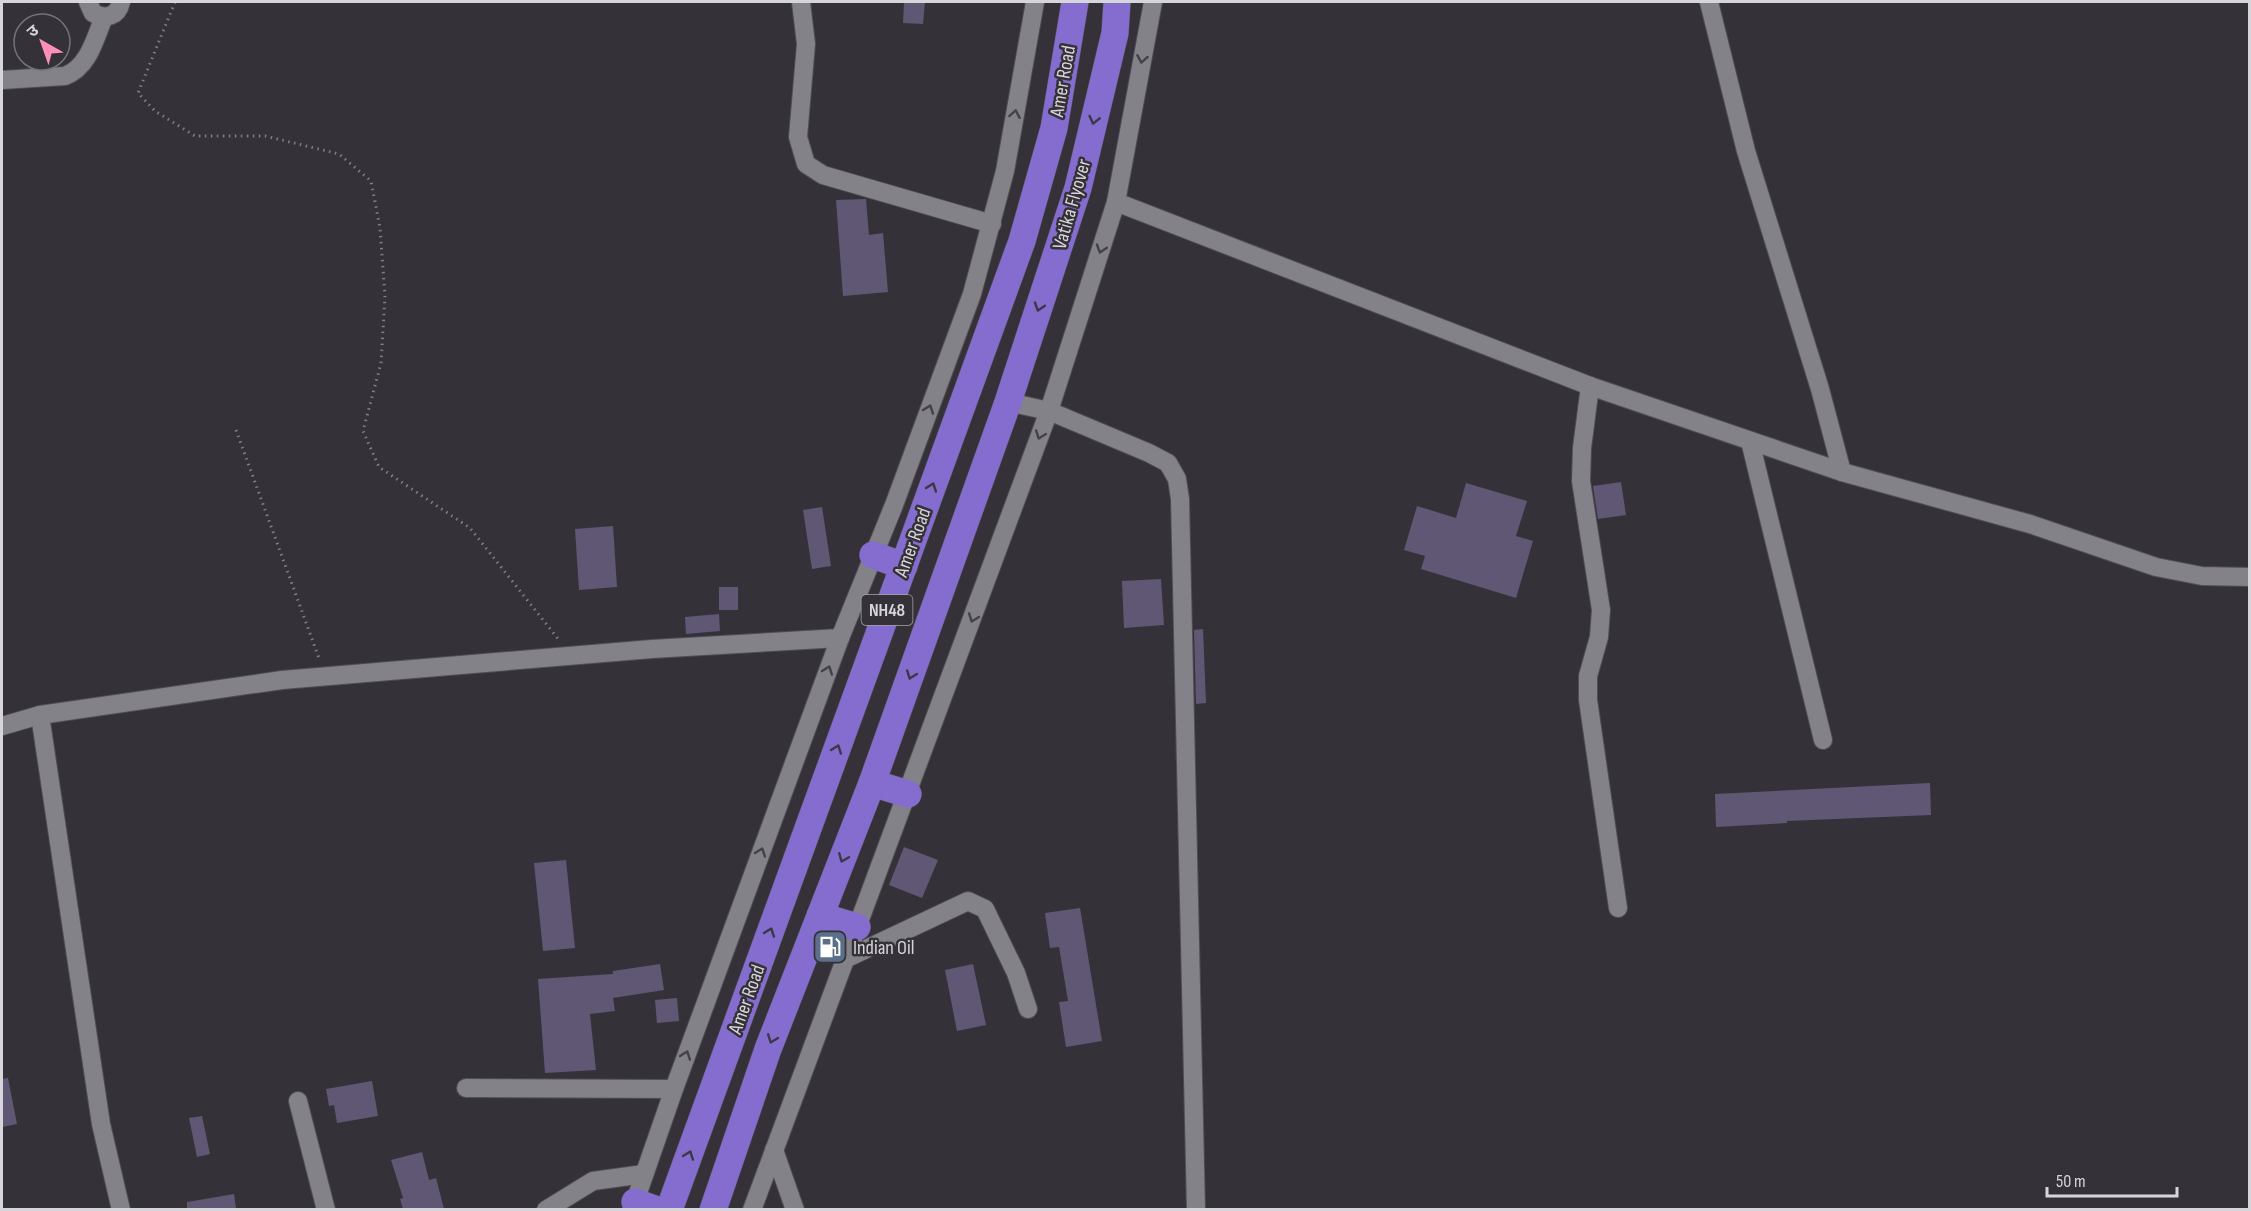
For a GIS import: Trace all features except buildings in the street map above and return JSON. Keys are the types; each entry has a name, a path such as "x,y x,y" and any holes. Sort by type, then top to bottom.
{"highway":[{"name":"Amer Road","path":"669,1209 1022,241 1054,128 1075,2"},
{"name":"Vatika Flyover","path":"1008,402 1078,188 1114,33 1117,2"},
{"name":"NH48","path":"713,1209 768,1049 872,783 1008,402"},
{"path":"873,555 904,566"},
{"path":"872,783 908,794"},
{"path":"820,916 857,927"}],"street":[{"path":"88,2 93,13 104,17 114,14 121,2"},
{"path":"801,2 806,44 798,137 806,164 823,175 992,224"},
{"path":"641,1207 644,1174 674,1089 840,638 972,294 1005,171 1035,2"},
{"path":"752,1209 1049,411 1116,202 1153,2"},
{"path":"1709,2 1746,151 1820,389 1842,472"},
{"path":"2,80 65,76 74,72 84,63 104,17"},
{"path":"1116,202 1590,386 1842,472 2030,524 2156,567 2202,576 2250,577"},
{"path":"1590,386 1582,448 1581,481 1601,610 1599,638 1588,676 1588,700 1618,908"},
{"path":"1008,402 1049,411 1149,453 1168,463 1177,479 1180,499 1196,1209"},
{"path":"1750,441 1823,740"},
{"path":"2,726 40,715 282,680 652,649 840,638"},
{"path":"40,715 101,1125 121,1209"},
{"path":"845,959 968,901 985,909 1012,964 1029,1009"},
{"path":"466,1088 674,1089"},
{"path":"298,1101 326,1209"},
{"path":"774,1150 795,1209"},
{"path":"546,1209 593,1181 644,1174"}],"path":[{"path":"175,2 138,93 155,111 195,136 265,136 339,154 371,181 380,228 385,296 381,363 363,431 379,467 470,528 571,656"},
{"path":"236,429 326,676"}],"place":[{"name":"Indian Oil","path":"830,947"}]}
